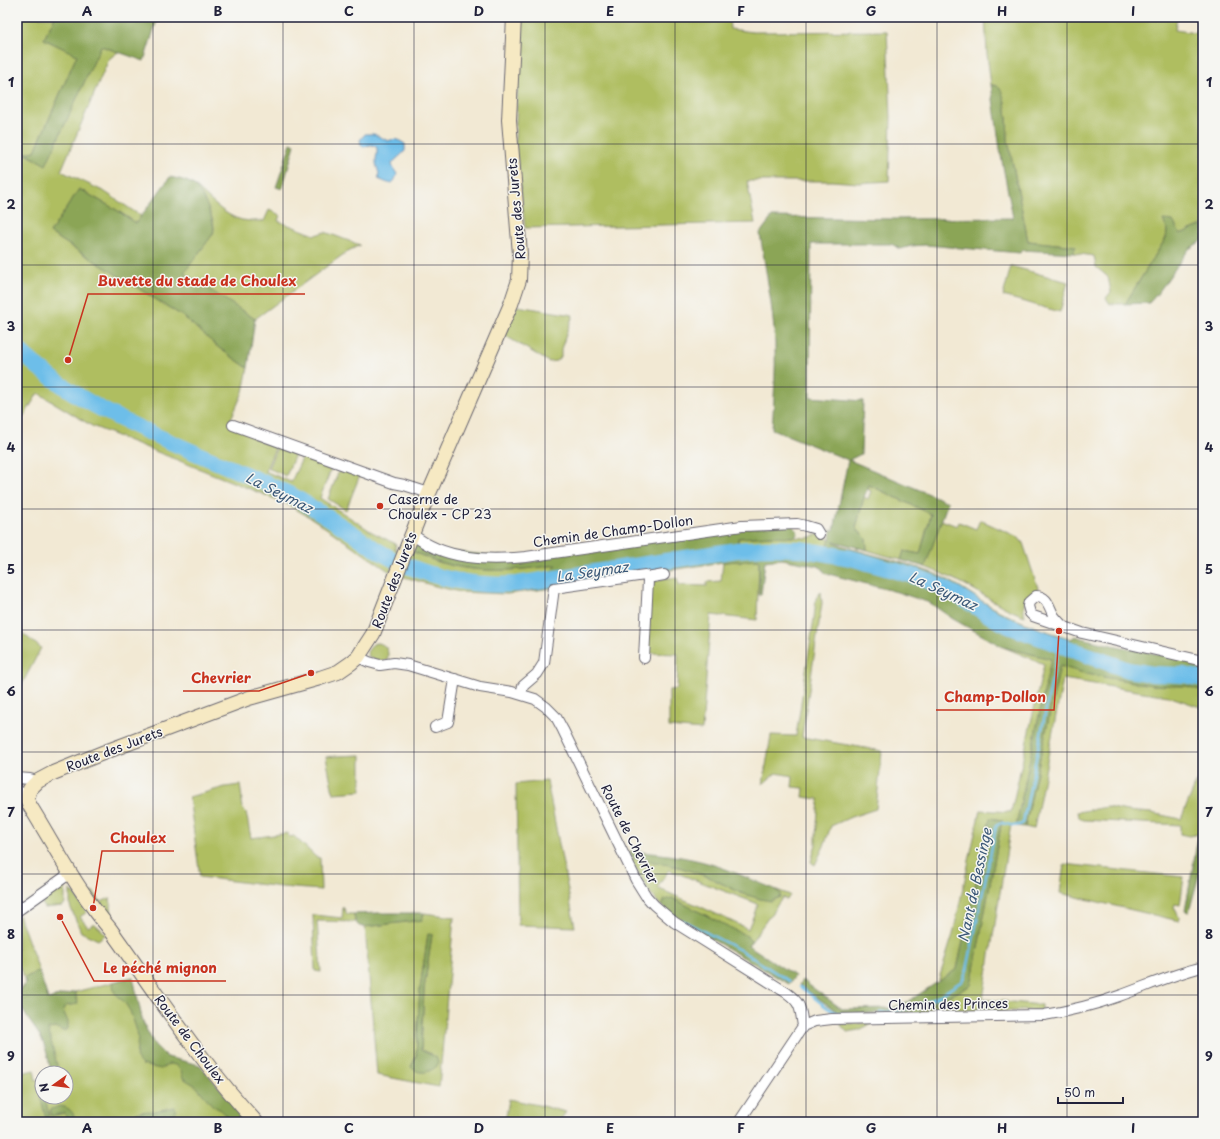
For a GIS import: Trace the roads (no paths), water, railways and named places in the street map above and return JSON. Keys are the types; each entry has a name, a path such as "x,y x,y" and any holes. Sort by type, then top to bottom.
{"street":[{"name":"Route des Jurets","path":"24,793 38,781 53,773 99,754 249,698 333,674 345,668 358,657 373,634 405,550 511,304 519,280 520,254 509,120 514,17"},
{"path":"233,425 394,484 404,485 429,493"},
{"name":"Chemin de Champ-Dollon","path":"412,534 420,541 438,550 457,555 488,559 526,557 742,526 797,524 816,529 819,534"},
{"path":"521,694 523,686 537,674 544,663 554,588 645,575 648,578 664,575"},
{"path":"644,658 648,578"},
{"path":"1066,628 1056,620 1047,601 1040,596 1036,596 1029,602 1028,606 1030,613 1036,618 1066,628 1091,635 1203,661"},
{"name":"Route de Chevrier","path":"358,657 380,665 394,663 408,665 480,687 521,694 535,699 546,707 556,717 565,734 636,880 646,896 665,916 685,930 795,999 800,1006 802,1026"},
{"path":"435,728 448,722 454,678"},
{"path":"17,778 38,781"},
{"name":"Route de Choulex","path":"24,793 69,874 193,1046 256,1122"},
{"path":"17,912 69,874"},
{"name":"Chemin des Princes","path":"802,1026 825,1020 1044,1015 1064,1012 1119,996 1181,972 1203,967"},
{"path":"739,1122 802,1026"}],"water":[{"path":"365,134 374,134 388,141 397,140 405,144 405,151 392,164 397,174 392,183 378,179 379,174 376,163 377,149 372,145 364,147 361,145 360,140"}],"waterway":[{"name":"La Seymaz","path":"17,348 41,369 94,405 152,434 295,497 386,556 435,576 475,584 517,584 737,550 765,548 800,549 851,558 917,577 938,585 955,594 995,619 1011,627 1128,670 1153,674 1184,675 1203,679"},
{"name":"Nant de Bessinge","path":"880,1013 900,1010 922,1004 936,998 962,981 967,970 996,826 1000,823 1015,826 1023,823 1059,645"},
{"name":"Nant de Bessinge","path":"682,920 740,950 789,981"},
{"name":"Nant de Bessinge","path":"800,987 826,1007 841,1014"}],"place":[{"name":"Buvette du stade de Choulex","path":"68,360"},
{"name":"Caserne de Choulex - CP 23","path":"380,506"},
{"name":"Champ-Dollon","path":"1059,631"},
{"name":"Chevrier","path":"311,673"},
{"name":"Choulex","path":"93,908"},
{"name":"Le péché mignon","path":"60,917"}]}
